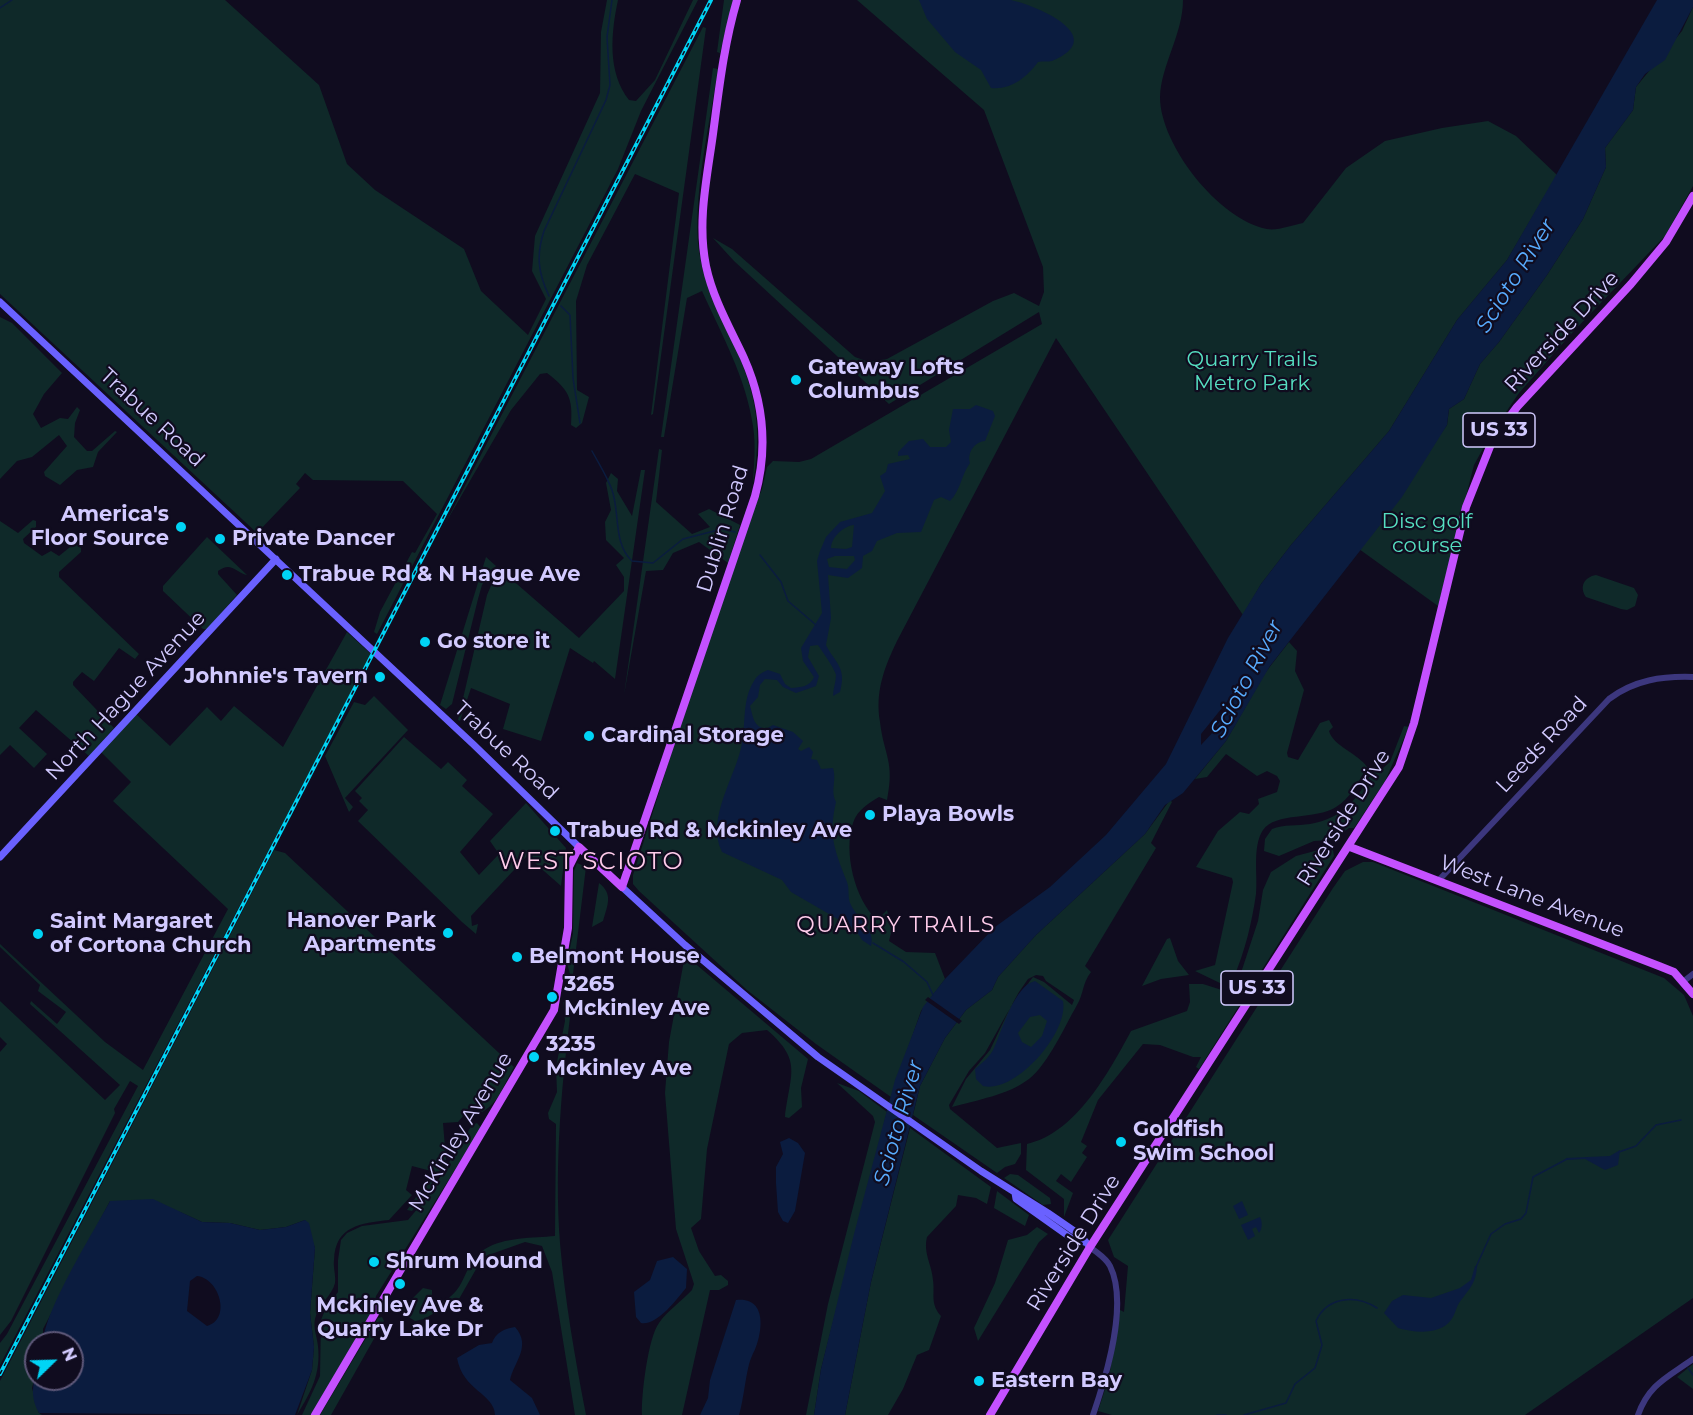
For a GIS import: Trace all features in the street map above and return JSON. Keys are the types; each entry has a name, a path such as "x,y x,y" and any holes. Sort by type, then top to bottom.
{"main road":[{"name":"Dublin Road","path":"622,887 762,473 763,441 759,402 753,379 711,283 702,236 703,203 722,64 737,0"},
{"name":"Riverside Drive","path":"990,1415 1087,1244 1350,847 1399,767 1407,747 1466,507 1493,439 1516,407 1631,284 1666,242 1693,196"},
{"name":"Trabue Road","path":"0,302 542,809 579,847 734,987 818,1057 981,1171 1015,1194 1019,1193 1080,1235 1087,1244"},
{"name":"North Hague Avenue","path":"0,857 276,559"},
{"name":"McKinley Avenue","path":"315,1415 554,1010 568,928 569,867 579,847"},
{"name":"West Lane Avenue","path":"1350,847 1659,966 1684,981 1693,994"}],"street":[{"name":"Leeds Road","path":"1439,880 1609,699 1621,690 1646,680 1693,676"},
{"path":"1684,981 1693,974"},
{"path":"1087,1244 1111,1268 1115,1284 1116,1306 1109,1356 1093,1415"},
{"path":"1638,1415 1644,1398 1653,1386 1693,1359"}],"green space":[{"path":"0,0 225,0 319,85 347,164 375,190 464,249 481,291 528,335 546,299 532,271 535,236 600,93 601,32 607,0 618,0 613,39 617,77 629,100 636,101 655,80 693,0 698,0 641,111 618,169 377,634 374,632 380,612 412,552 415,553 437,514 403,481 313,480 305,473 296,484 300,488 257,533 0,294"},
{"path":"724,0 733,0 720,53 717,52"},
{"name":"Quarry Trails Metro Park","path":"857,0 1183,0 1180,25 1161,85 1163,116 1170,137 1181,157 1212,196 1249,223 1267,229 1280,229 1303,223 1346,168 1385,141 1442,128 1488,121 1516,136 1557,175 1507,260 1457,320 1389,431 1291,545 1261,584 1243,615 1056,338 897,641 882,680 879,711 890,776 887,800 879,797 857,814 850,835 850,861 857,888 869,911 877,920 887,910 892,929 889,941 906,952 935,953 945,979 921,1011 891,1097 816,1044 747,990 633,884 633,875 694,681 726,584 762,489 767,467 773,461 799,462 811,459 1042,324 1039,312 889,404 734,261 713,238 732,249 855,357 869,362 887,359 993,301 1014,293 1039,306 1044,292 1043,267 984,110"},
{"name":"Disc golf course","path":"1693,7 1693,186 1665,236 1572,333 1519,393 1491,434 1474,465 1438,606 1359,549 1447,425 1449,409 1464,399 1480,364 1499,342 1547,275 1583,219 1606,167 1605,148 1633,110 1636,87 1682,31"},
{"path":"703,27 706,28 653,414 651,415 679,193 635,174 587,265 576,301 577,390 589,397 582,423 576,428 571,425 570,401 565,390 547,373 540,374 511,410 445,524"},
{"path":"713,68 718,69 700,185 697,230 699,251 708,286 741,362 753,398 757,437 753,483 754,440 750,408 732,357 702,291 687,298 664,437 661,437"},
{"path":"0,317 12,323 62,373 44,394 33,414 41,428 60,418 68,419 77,407 80,410 75,423 74,437 87,451 92,451 115,431 117,432 98,452 93,467 77,470 60,485 45,476 44,472 67,446 59,435 32,457 17,461 0,479"},
{"path":"659,449 662,450 656,502 692,534 710,527 698,514 709,509 740,525 728,563 699,542 673,553 663,570 646,571 624,695"},
{"path":"641,470 645,470 615,679 594,661 593,663 570,648 541,741 503,729 510,704 471,688 460,721 458,720 487,595 493,581 502,571 579,638 624,591 624,577 616,565 624,558 606,540 605,522 611,510 606,483 611,473 618,479 617,491 632,516"},
{"path":"33,520 36,521 36,527 23,539 24,543 42,556 51,551 59,556 75,543 81,548 81,552 59,572 59,577 139,654 135,659 119,648 94,681 82,672 73,682 73,685 114,728 89,756 36,710 19,728 47,754 34,768 10,745 0,755 0,521 18,533"},
{"path":"207,537 247,575 230,567 218,571 218,574 237,595 207,629 203,629 163,591 163,586"},
{"path":"486,557 496,566 482,585 452,704 446,709 440,705"},
{"path":"1596,575 1634,588 1638,595 1635,606 1627,610 1621,609 1586,597 1583,590 1584,583 1588,578"},
{"path":"347,632 371,654 0,1365 0,1343 7,1334 138,1086 130,1081 114,1109 115,1113 11,1321 0,1335 0,1052 7,1044 0,1037 0,1001 105,1100 120,1085 30,1004 31,1001 57,1024 66,1012 38,991 40,985 0,947 0,944 105,1042 143,1070 228,909 113,801 131,782 101,752 136,714 170,746 207,707 221,721 234,706 283,747"},
{"path":"1289,642 1297,651 1295,671 1304,690 1287,753 1288,757 1298,760 1320,723 1329,720 1333,727 1329,731 1331,736 1367,767 1350,795 1341,804 1318,814 1277,821 1269,824 1263,830 1258,844 1256,894 1248,937 1233,979 1222,984 1195,971 1215,965 1233,882 1232,878 1196,867 1218,831 1240,812 1249,814 1259,804 1258,799 1277,792 1280,781 1277,776 1267,771 1257,776 1226,754 1207,777 1195,779 1226,741 1265,673"},
{"path":"374,696 408,730 345,798 353,807 349,812 325,756 354,702 365,705"},
{"path":"1404,726 1409,727 1385,781 1354,828 1349,828 1333,840 1314,841 1279,856 1264,851 1265,839 1272,829 1322,821 1350,804 1374,767 1382,769 1390,762"},
{"path":"404,737 441,769 448,762 467,780 462,786 493,814 460,852 479,875 499,854 490,841 526,803 566,848 561,886 527,856 471,916 472,926 478,924 476,934 462,922 358,821 368,810 359,801 362,798 355,791"},
{"path":"1170,800 1172,802 1151,843 1156,848 1085,966 1091,972 1079,1001 1043,1064 1021,1085 952,1107 966,1079 990,1050 1010,1008 985,1053 969,1071 949,1105 950,1109 997,1148 1021,1143 1021,1154 1015,1164 997,1173 913,1115 920,1086 945,1038 966,1010 992,990 998,977 1036,935 1145,834","holes":["1036,975 1043,976 1046,981 1074,1000 1072,1005 1044,982 1033,977 1012,1005 1028,979"]},
{"path":"1326,848 1333,850 1334,856 1199,1069 1196,1067 1201,1057 1193,1057 1160,1045 1143,1044 1098,1100 1081,1142 1087,1146 1082,1153 1087,1157 1071,1182 1061,1174 1056,1181 1073,1193 1064,1217 1064,1199 1026,1170 1027,1144 1045,1138 1076,1114 1101,1082 1131,1031 1187,1011 1190,1002 1189,984 1203,984 1228,992 1237,985 1258,921 1263,890 1271,872 1296,856"},
{"path":"274,850 285,853 514,1067 490,1107 474,1115 463,1116 458,1122 443,1123 446,1160 430,1189 412,1211 407,1210 430,1177 431,1171 412,1166 406,1190 412,1195 389,1220 351,1228 339,1240 334,1260 335,1283 315,1319 319,1356 316,1374 311,1390 297,1415 312,1370 314,1347 310,1313 315,1248 305,1220 286,1227 260,1230 230,1223 202,1222 180,1212 110,1201 43,1331 26,1331"},
{"path":"1363,862 1373,862 1664,978 1684,995 1693,1016 1693,1298 1525,1415 1112,1415 1098,1411 1109,1377 1120,1310 1124,1312 1128,1266 1114,1257 1108,1240 1333,888 1345,871"},
{"path":"577,863 586,867 572,982 567,963 573,933 574,871"},
{"path":"599,883 608,895 608,904 603,921 592,927"},
{"path":"1170,938 1178,961 1189,975 1161,979 1142,986 1167,939"},
{"path":"685,955 808,1059 801,1088 802,1107 789,1118 785,1117 791,1079 790,1060 778,1041 767,1030 742,1033 729,1044 707,1149 701,1219 691,1228 699,1251 715,1276 721,1275 728,1281 728,1285 719,1290 710,1290 682,1415 642,1415 646,1368 655,1330 666,1314 692,1290 694,1284 676,1229 665,1093 669,1042"},
{"path":"572,1001 560,1122 558,1213 568,1308 586,1415 575,1415 552,1272 542,1246 525,1242 483,1257 459,1299 424,1319 415,1321 394,1308 404,1307 423,1288 432,1290 432,1306 444,1301 459,1287 477,1256 493,1245 519,1239 555,1236 556,1124 549,1119 548,1113 557,1092 556,1067 565,1021 563,1002"},
{"path":"837,1083 859,1091 887,1112 821,1369 814,1415 806,1415 828,1304 875,1122 873,1116"},
{"path":"477,1123 481,1128 376,1296 374,1308 311,1415 302,1415 320,1376 321,1320 338,1292 338,1260 341,1240 347,1233 362,1226 408,1220 429,1195 472,1125"},
{"path":"910,1128 991,1187 987,1204 976,1198 958,1195 956,1206 927,1237 926,1248 932,1275 934,1303 941,1316 929,1350 917,1355 903,1389 888,1415 845,1415 871,1282"},
{"path":"1010,1174 1018,1175 1050,1198 1051,1204 1043,1205 1004,1178"},
{"path":"997,1191 1029,1215 1025,1226 994,1208"},
{"path":"1037,1227 1048,1234 1039,1242 978,1341 974,1328 995,1283 1008,1240 1027,1235"},
{"path":"382,1317 384,1321 331,1415 320,1415 378,1318"},
{"path":"24,1334 24,1391 33,1391 39,1413 42,1415 0,1415 0,1381"},
{"path":"1693,1364 1693,1389 1677,1377"}],"water":[{"path":"919,0 1011,0 1023,3 1063,24 1072,33 1074,42 1068,52 1052,61 1038,62 1018,82 1005,87 991,88 981,70 955,52 927,19"},
{"name":"Scioto River","path":"1657,0 1693,0 1693,7 1665,60 1645,74 1636,87 1633,110 1605,148 1606,167 1583,219 1547,275 1499,342 1480,364 1464,399 1449,409 1447,425 1402,497 1270,666 1226,741 1183,793 1165,805 1145,834 1036,935 998,977 992,990 966,1010 945,1038 920,1086 871,1282 845,1415 814,1415 821,1369 895,1080 923,1007 945,979 995,927 1050,887 1106,835 1166,764 1228,638 1261,584 1291,545 1389,431 1457,320 1507,260","holes":["1238,688 1214,731 1201,745 1201,734"]},
{"path":"976,405 993,411 995,416 985,441 978,443 972,449 970,463 957,492 950,501 941,497 934,500 921,532 897,533 877,541 872,551 863,556 862,568 848,578 828,575 831,618 826,645 841,671 840,692 833,696 835,672 818,645 810,646 808,657 819,676 816,686 796,693 783,687 777,680 765,679 760,685 758,697 750,706 758,726 766,729 773,725 793,732 803,741 798,749 801,751 809,747 813,752 811,759 817,760 821,769 833,768 836,802 833,824 834,843 848,885 850,902 871,935 871,946 862,940 855,929 791,892 782,880 722,852 717,825 739,755 746,703 755,679 768,670 780,674 785,684 791,688 808,685 814,677 803,661 801,648 822,613 817,561 826,537 840,522 872,513 885,491 880,476 886,472 888,464 910,459 908,455 898,456 898,452 909,441 923,439 930,447 946,447 951,442 949,430 953,409 970,409","holes":["854,525 852,547 831,548 833,540 839,533 846,527","835,556 854,556 855,560 847,569 829,567 827,559"]},
{"path":"1035,981 1063,1001 1063,1014 1058,1029 1049,1044 1024,1071 1010,1081 996,1086 983,1086 976,1079 975,1069 986,1060 992,1051 1015,1000 1028,985","holes":["1040,1015 1047,1021 1042,1036 1031,1047 1022,1042 1018,1033 1030,1017"]},
{"path":"789,1138 798,1143 805,1153 795,1211 788,1223 783,1221 778,1212 776,1167 783,1154 780,1142"},
{"path":"1620,1150 1618,1165 1605,1170 1585,1159 1567,1160 1566,1158 1610,1156"},
{"path":"153,1199 202,1222 230,1223 260,1230 286,1227 305,1220 309,1223 315,1248 310,1313 314,1347 312,1370 295,1415 39,1413 33,1391 84,1391 84,1331 45,1331 60,1292 110,1201","holes":["197,1276 205,1278 220,1299 221,1308 215,1322 207,1326 187,1311 190,1281"]},
{"path":"1242,1201 1248,1215 1239,1219 1233,1206"},
{"path":"1260,1217 1262,1225 1259,1233 1256,1227 1252,1229 1255,1236 1248,1240 1241,1225"},
{"path":"673,1257 687,1269 686,1288 660,1316 647,1323 641,1323 636,1317 634,1292 650,1280 657,1261"},
{"path":"1475,1266 1477,1266 1475,1277 1471,1286 1459,1303 1454,1316 1446,1325 1427,1332 1412,1331 1398,1328 1384,1313 1392,1301 1403,1295 1431,1298 1460,1288 1471,1280"},
{"path":"736,1300 747,1301 754,1305 759,1311 761,1320 756,1348 748,1368 739,1415 700,1415 708,1398 710,1380"},
{"path":"515,1327 520,1334 522,1347 510,1380 532,1398 540,1415 495,1415 489,1401 471,1385 460,1369 457,1358 479,1345 492,1343 501,1332"}],"pier":[{"path":"928,997 962,1021 959,1024 925,1000"}],"waterway":[{"path":"0,8 12,0"},
{"path":"549,296 542,280 539,264 541,240 606,100 610,85 607,37 612,0"},
{"path":"561,306 570,315 573,378 580,423"},
{"path":"592,451 612,490 619,537 626,554 632,561 653,563 683,539 722,529 735,532"},
{"path":"760,555 781,582 788,601 816,625"},
{"path":"873,943 904,962 927,982 933,995"},
{"path":"1619,1152 1636,1146 1656,1125 1681,1120"},
{"path":"1476,1267 1491,1234 1505,1224 1521,1219 1526,1213 1533,1177 1567,1159"},
{"path":"1244,1415 1286,1403 1295,1384 1315,1368 1322,1345 1316,1321 1327,1307 1342,1300 1351,1300 1377,1308"},
{"path":"1688,1368 1693,1375"},
{"path":"1217,1415 1226,1415"}],"railway":[{"path":"0,1374 711,0"}],"place":[{"name":"Gateway Lofts Columbus","path":"796,380"},
{"name":"America's Floor Source","path":"181,527"},
{"name":"Private Dancer","path":"220,539"},
{"name":"Trabue Rd & N Hague Ave","path":"287,575"},
{"name":"Go store it","path":"425,642"},
{"name":"Johnnie's Tavern","path":"380,677"},
{"name":"Cardinal Storage","path":"589,736"},
{"name":"Playa Bowls","path":"870,815"},
{"name":"Trabue Rd & Mckinley Ave","path":"555,831"},
{"name":"Hanover Park Apartments","path":"448,933"},
{"name":"Saint Margaret of Cortona Church","path":"38,934"},
{"name":"Belmont House","path":"517,957"},
{"name":"3265 Mckinley Ave","path":"552,997"},
{"name":"3235 Mckinley Ave","path":"534,1057"},
{"name":"Goldfish Swim School","path":"1121,1142"},
{"name":"Shrum Mound","path":"374,1262"},
{"name":"Mckinley Ave & Quarry Lake Dr","path":"400,1284"},
{"name":"Eastern Bay","path":"979,1381"}],"district":[{"name":"WEST SCIOTO","path":"591,862"},
{"name":"QUARRY TRAILS","path":"896,926"}]}
